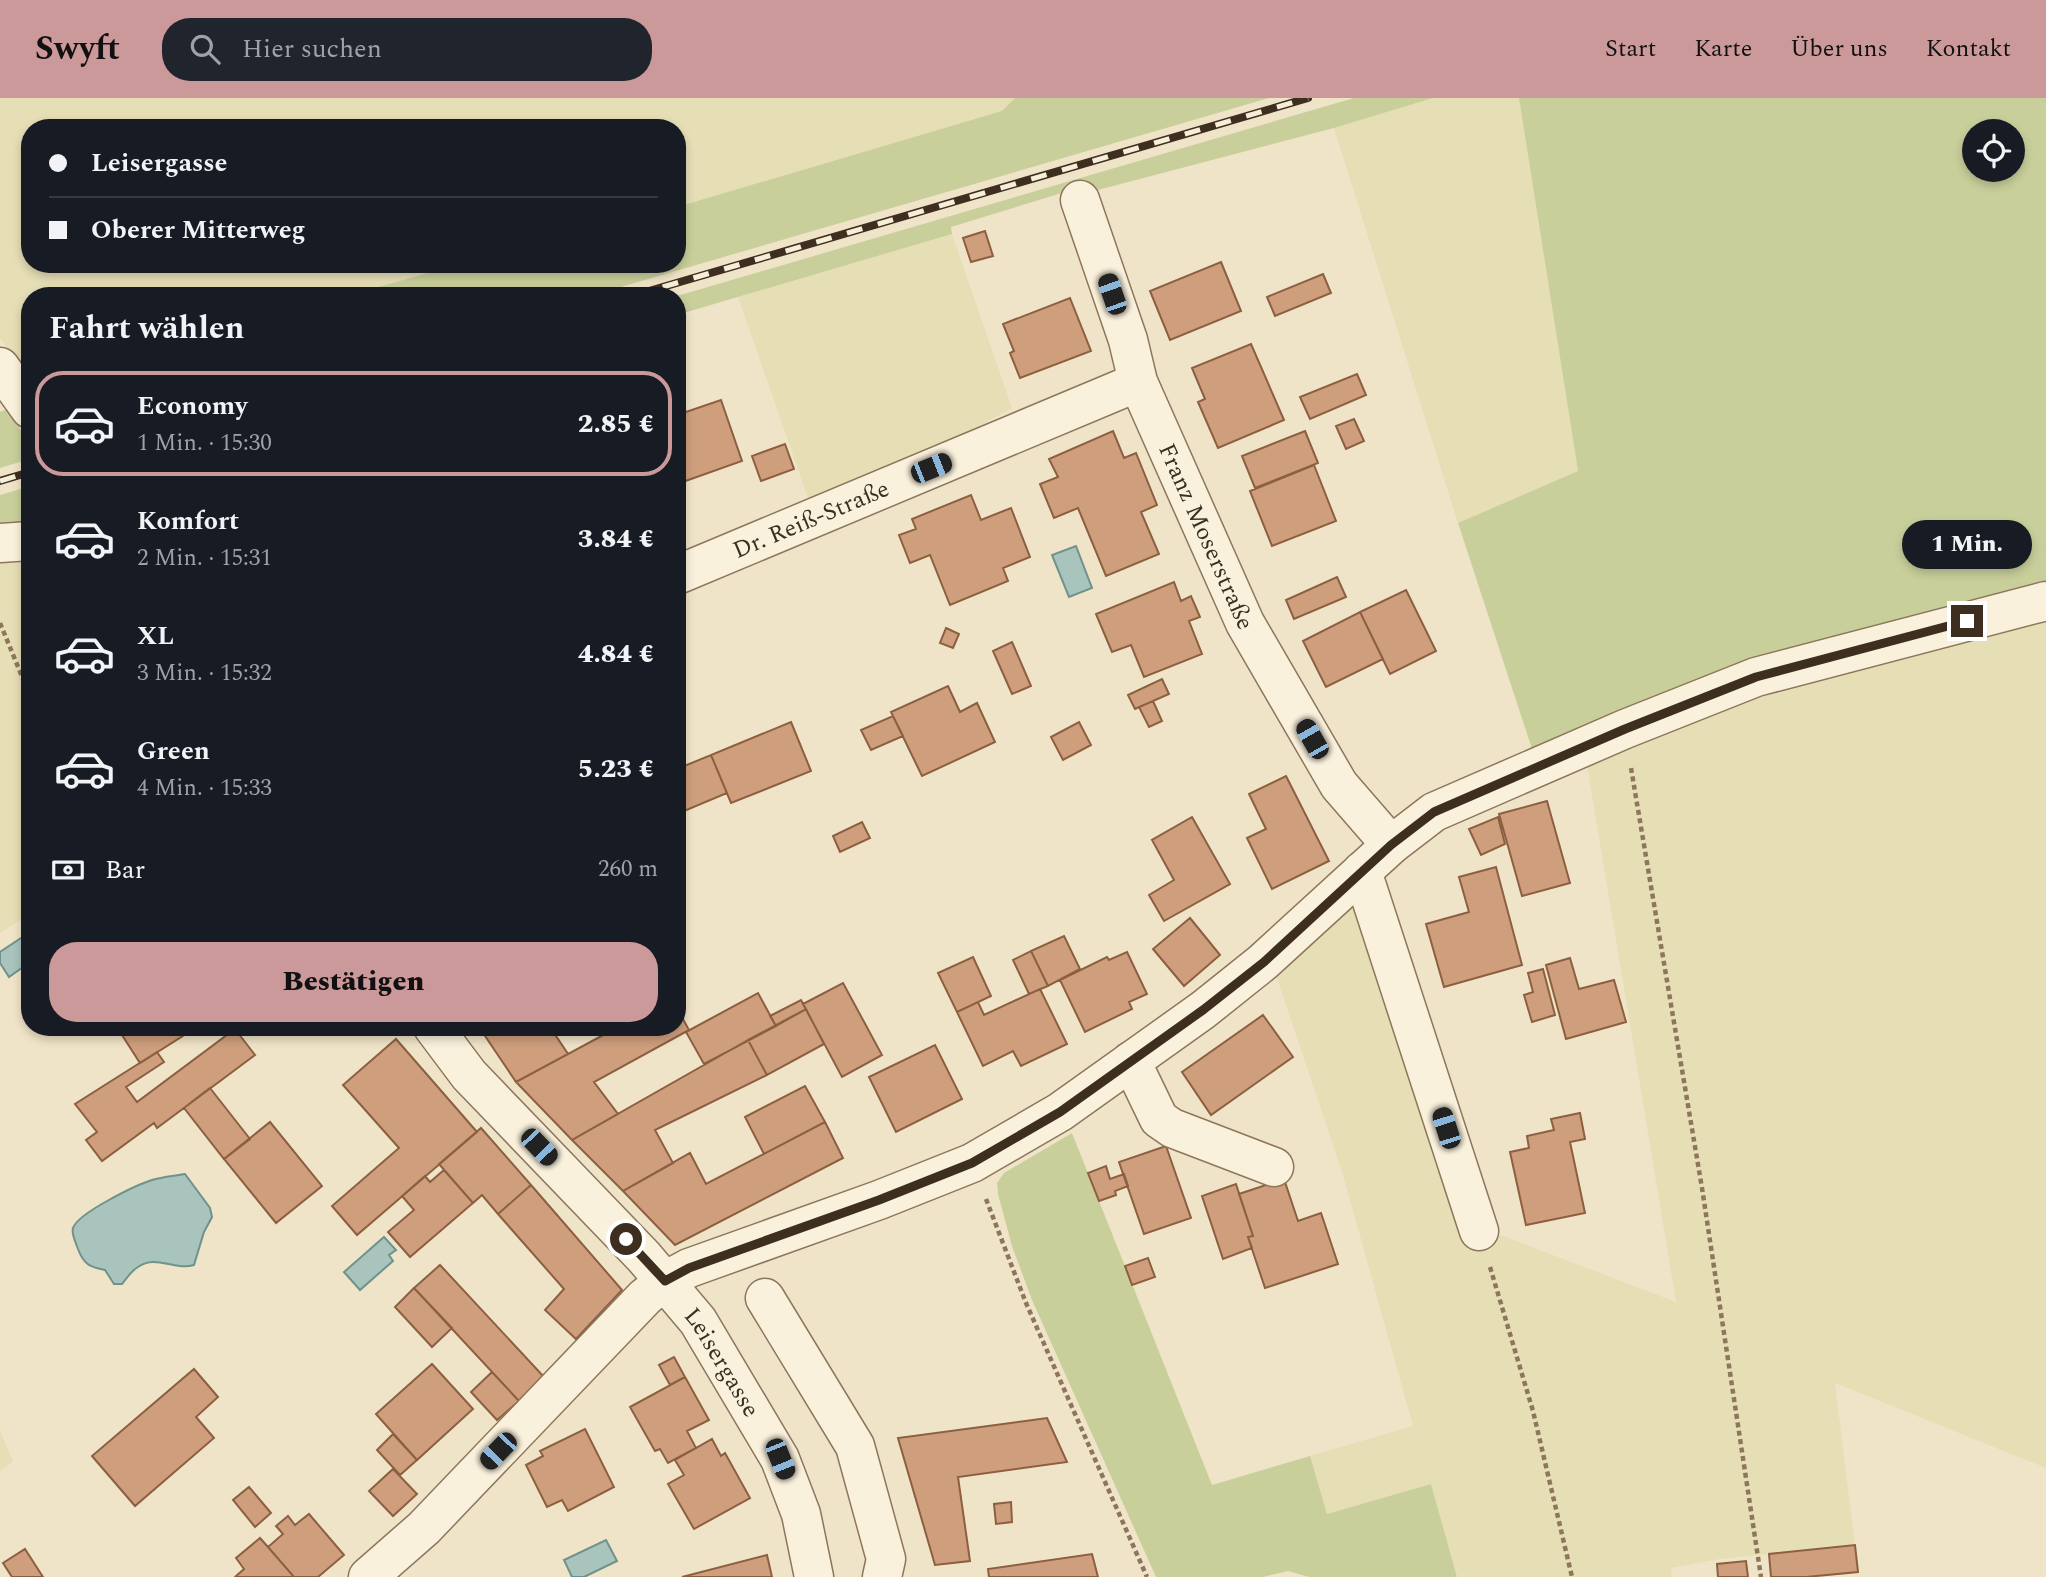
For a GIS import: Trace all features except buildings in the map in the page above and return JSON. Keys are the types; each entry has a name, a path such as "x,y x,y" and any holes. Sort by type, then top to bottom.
{"street":[{"name":"Franz Moserstraße","path":"1080,200 1128,340 1138,382 1245,623 1339,785 1391,845"},
{"path":"0,367 21,396"},
{"name":"Dr. Reiß-Straße","path":"686,571 1138,382"},
{"path":"0,542 21,541"},
{"path":"368,1577 424,1528 645,1297 665,1281 689,1268 879,1200 972,1163 1060,1112 1203,1010 1264,962 1391,845 1434,812 1625,729 1756,677 2046,601"},
{"path":"1362,871 1479,1231"},
{"name":"Leisergasse","path":"440,1036 469,1075 665,1281 698,1321 780,1459 801,1514 814,1577"},
{"path":"1131,1061 1158,1119 1172,1128 1274,1167"},
{"path":"765,1298 855,1446 886,1559 882,1577"}],"path":[{"path":"0,624 21,674"},
{"path":"1625,729 1695,1147 1761,1577"},
{"path":"972,1163 1026,1303 1147,1577"},
{"path":"1479,1231 1533,1411 1572,1577"}],"shaded area":[{"path":"0,98 1015,98 1003,111 686,204 686,119 21,119 21,273 428,273 378,287 21,287 21,366 0,338"},
{"path":"1433,98 1519,98 1578,471 1458,523 1334,128"},
{"path":"952,234 1012,408 938,449 810,504 738,297"},
{"path":"0,563 21,563 21,920 0,933"},
{"path":"2046,621 2046,1468 1835,1383 1855,1545 1720,1559 1671,1568 1672,1577 1457,1577 1431,1484 1327,1514 1310,1456 1413,1426 1343,1175 1277,978 1375,883 1487,1230 1676,1302 1587,765 1760,694"},
{"path":"0,1431 13,1462 0,1471"}],"green space":[{"path":"1015,98 1269,98 686,268 686,204 1002,111"},
{"path":"1354,98 1433,98 1334,128 1094,191 1091,184 951,227 952,234 686,312 686,293"},
{"path":"1519,98 2046,98 2046,582 1533,752 1458,523 1578,471"},
{"path":"428,273 669,273 621,287 378,287"},
{"path":"7,409 21,430 21,462 0,468 0,412"},
{"path":"21,489 21,530 0,532 0,495"},
{"path":"1072,1133 1212,1485 1310,1456 1327,1514 1431,1484 1457,1577 1309,1577 1288,1571 1263,1577 1156,1577 1032,1300 1012,1246 998,1194 997,1183 1004,1173"}],"water":[{"path":"1076,546 1092,588 1069,597 1052,555"},
{"path":"21,938 21,968 9,977 0,963 0,952"},
{"path":"185,1174 210,1208 212,1217 204,1232 194,1265 145,1263 133,1270 122,1284 114,1284 105,1270 85,1262 73,1236 73,1228 77,1222 108,1200 134,1188 156,1179"},
{"path":"384,1237 396,1250 389,1255 393,1261 360,1290 344,1272"},
{"path":"606,1540 617,1561 584,1577 572,1577 564,1560"}],"railway":[{"path":"663,287 1308,98"},
{"path":"0,481 21,475"}],"route":[{"path":"626,1239 665,1281 689,1268 879,1200 972,1163 1060,1112 1203,1010 1264,962 1391,845 1434,812 1625,729 1756,677 1967,621"}]}
